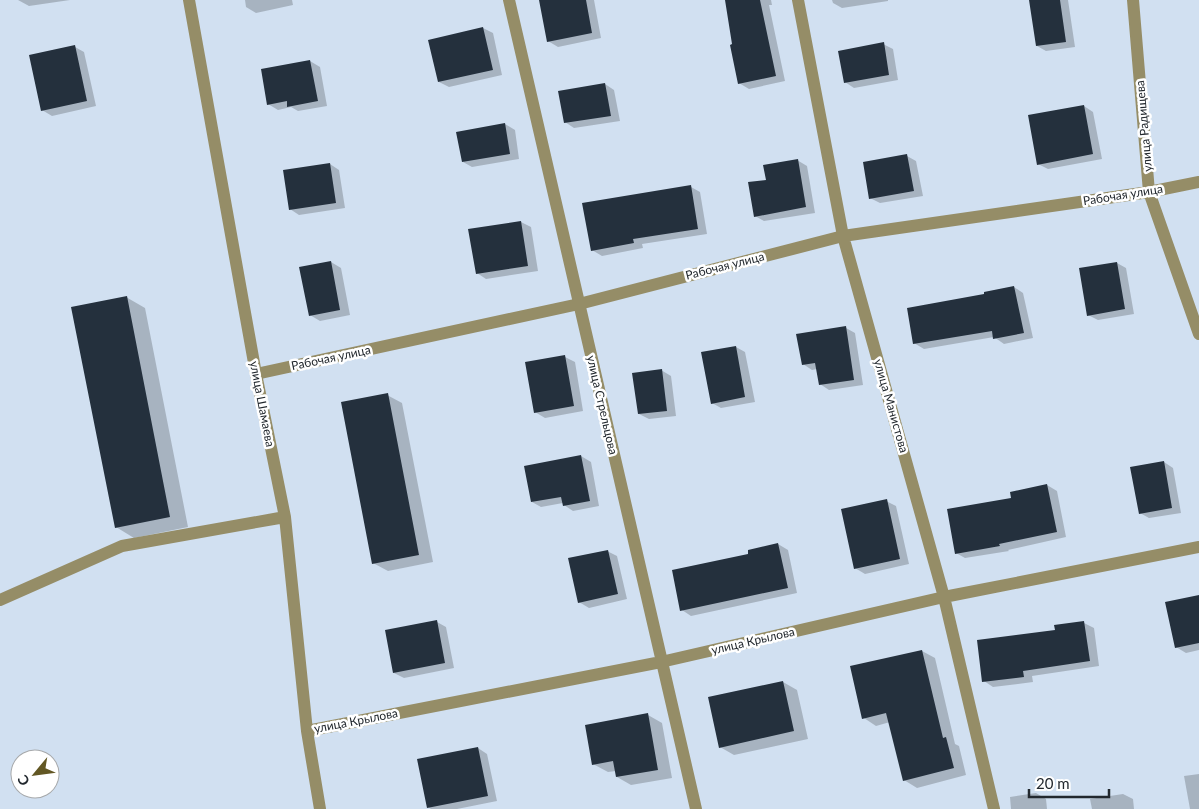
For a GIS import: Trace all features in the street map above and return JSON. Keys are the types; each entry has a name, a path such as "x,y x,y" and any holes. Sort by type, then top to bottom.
{"street":[{"name":"улица Шамаева","path":"189,0 256,374 285,517 307,731 320,809"},
{"name":"улица Стрельцова","path":"509,0 696,809"},
{"name":"улица Манистова","path":"798,0 843,236 944,597 994,809"},
{"name":"улица Радищева","path":"1133,0 1149,192 1199,334"},
{"name":"Рабочая улица","path":"256,374 579,304 843,236 1149,192 1199,182"},
{"path":"0,600 122,546 285,517"},
{"name":"улица Крылова","path":"307,731 662,662 944,597 1199,546"}],"building":[{"path":"539,0 586,0 592,33 547,42"},
{"path":"725,0 760,0 776,76 738,84 730,45 732,44"},
{"path":"1029,0 1060,0 1066,42 1036,46"},
{"path":"483,27 493,70 438,82 428,40"},
{"path":"884,42 889,75 844,83 838,51"},
{"path":"75,45 87,101 41,111 29,55"},
{"path":"310,60 318,101 287,107 287,101 267,105 261,69"},
{"path":"605,83 611,116 564,123 558,91"},
{"path":"1084,105 1093,154 1037,165 1028,115"},
{"path":"505,123 510,154 462,162 456,132"},
{"path":"907,154 914,191 869,199 863,162"},
{"path":"798,159 806,207 754,217 748,182 766,180 763,165"},
{"path":"330,163 336,203 289,210 283,170"},
{"path":"691,185 698,229 633,239 634,243 591,251 582,203"},
{"path":"521,221 528,266 476,274 468,229"},
{"path":"331,261 340,310 309,316 299,267"},
{"path":"1117,262 1125,309 1087,316 1079,268"},
{"path":"1014,286 1024,333 993,339 992,331 913,344 907,308 984,294 984,292"},
{"path":"127,296 170,517 115,528 71,307"},
{"path":"846,326 854,380 819,385 815,363 802,365 796,334"},
{"path":"736,346 745,397 711,404 701,352"},
{"path":"565,355 574,406 534,413 525,362"},
{"path":"662,369 667,411 638,414 632,373"},
{"path":"388,393 419,555 372,564 341,402"},
{"path":"581,455 590,501 563,506 561,497 531,502 524,466"},
{"path":"1164,461 1172,508 1139,514 1130,467"},
{"path":"1047,484 1057,532 999,544 1000,546 955,554 947,509 1011,498 1010,492"},
{"path":"887,499 900,559 854,569 841,509"},
{"path":"778,543 788,588 680,611 672,570 748,554 748,550"},
{"path":"608,550 618,594 578,603 568,558"},
{"path":"1199,595 1199,643 1175,648 1165,602"},
{"path":"437,620 445,663 393,673 385,630"},
{"path":"1084,621 1090,661 1023,671 1024,677 982,682 977,640 1055,630 1054,625"},
{"path":"922,650 943,738 946,737 954,768 903,781 886,713 862,719 850,666"},
{"path":"783,681 794,731 719,748 708,697"},
{"path":"648,713 658,770 616,777 613,761 592,765 585,725"},
{"path":"478,747 488,796 427,808 417,759"}]}
